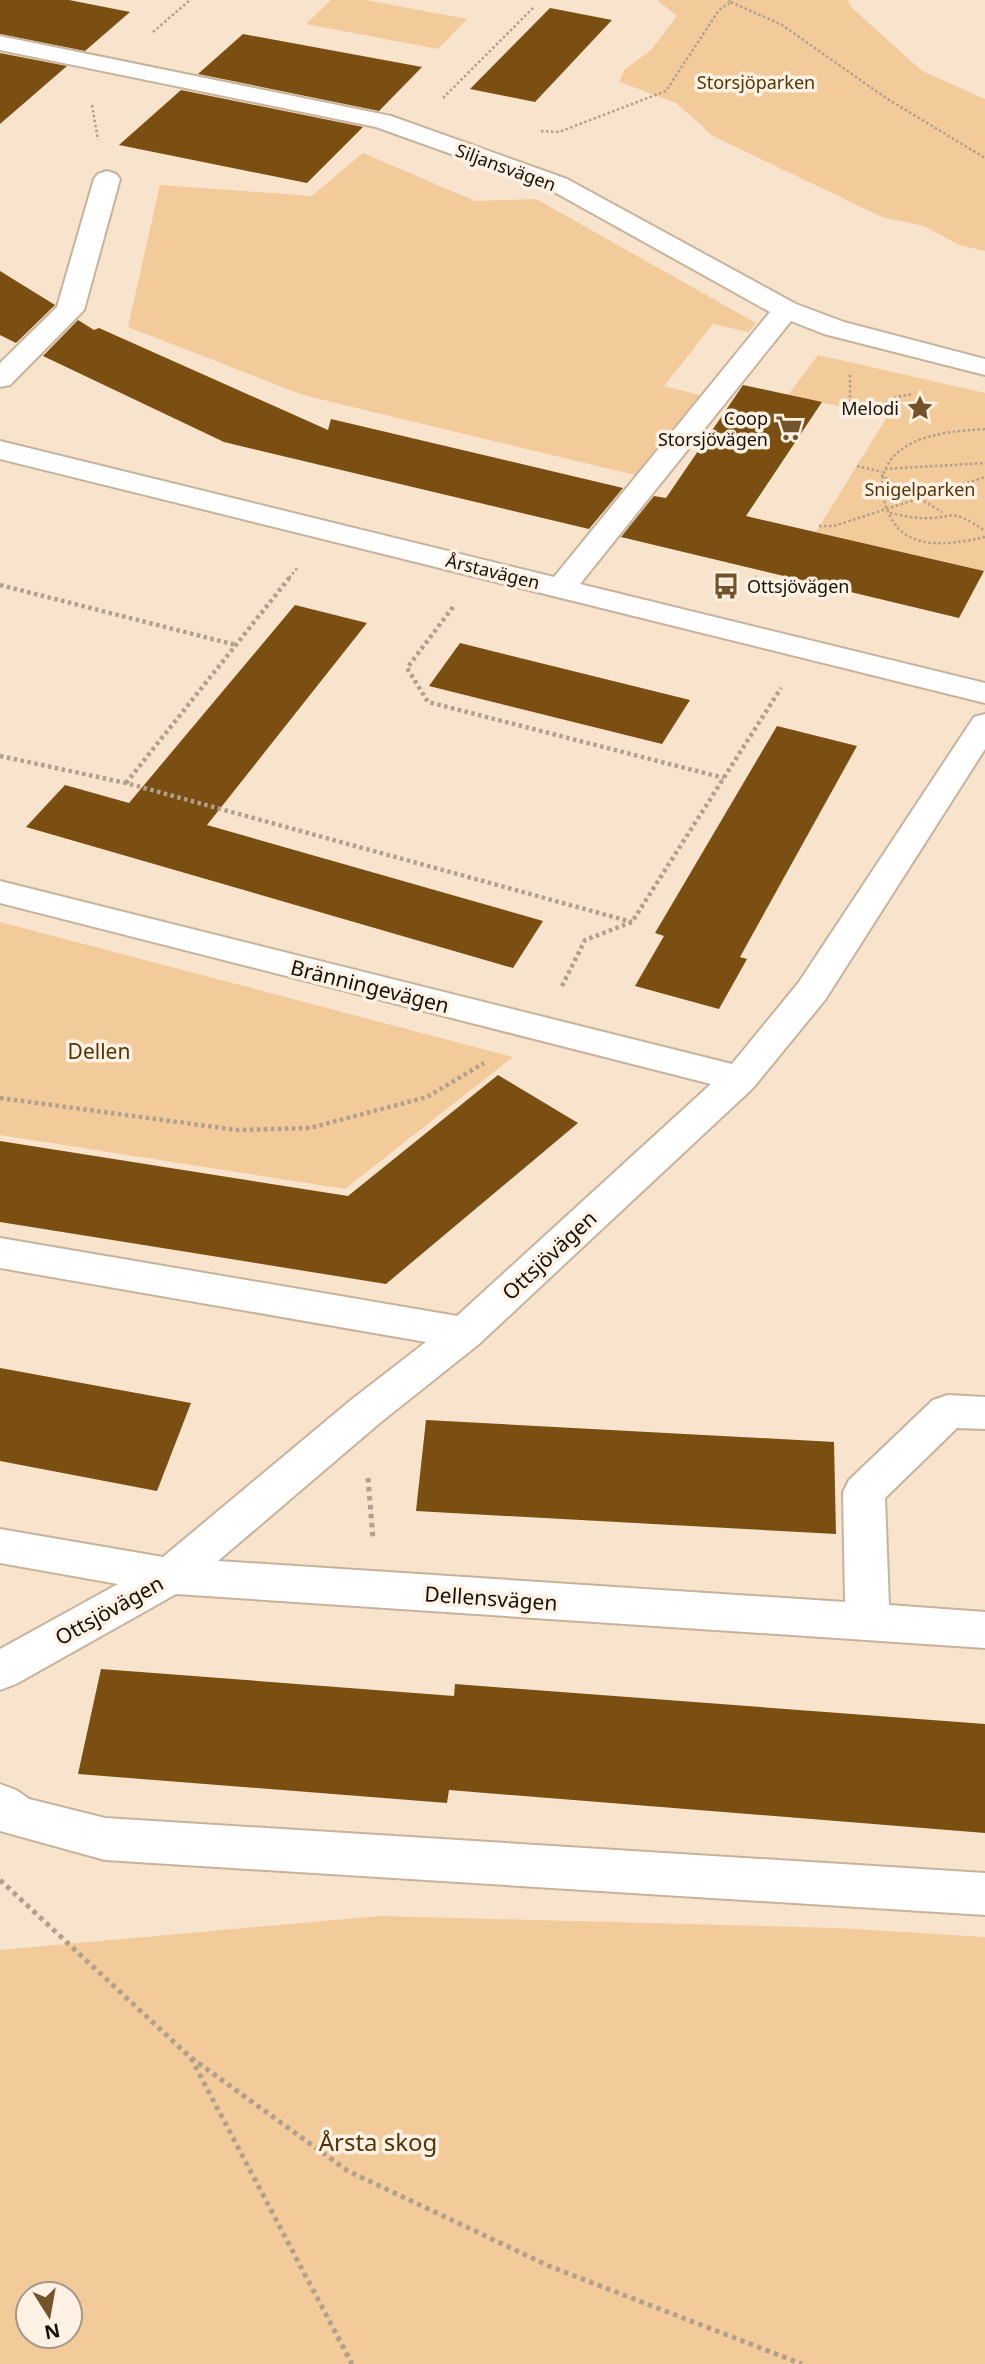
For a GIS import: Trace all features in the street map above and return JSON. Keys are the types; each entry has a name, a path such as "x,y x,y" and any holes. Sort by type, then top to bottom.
{"street":[{"name":"Siljansvägen","path":"0,43 382,121 558,184 786,310 834,328 985,367"},
{"path":"2,374 69,310 107,179"},
{"path":"561,588 786,310"},
{"name":"Årstavägen","path":"0,450 985,693"},
{"name":"Ottsjövägen","path":"0,1671 171,1576 366,1411 465,1333 740,1079 812,992 985,724"},
{"name":"Bränningevägen","path":"0,892 740,1079"},
{"path":"0,1253 465,1333"},
{"path":"868,1623 864,1492 948,1411 985,1413"},
{"name":"Dellensvägen","path":"0,1546 171,1576 985,1630"},
{"path":"0,1804 16,1816 105,1839 985,1895"}],"path":[{"path":"534,130 559,132 666,91 719,10 730,1 782,25 886,98 985,158"},
{"path":"410,132 534,7"},
{"path":"107,179 90,107 136,71"},
{"path":"985,429 955,430 924,437 898,454 882,472 880,489 886,508 898,529 911,538 934,544 985,537"},
{"path":"857,466 882,472 985,463"},
{"path":"882,472 943,513 965,517 985,531"},
{"path":"819,526 834,526 985,477"},
{"path":"889,513 919,518 943,513"},
{"path":"126,783 327,531"},
{"path":"482,568 407,668 428,702 724,778"},
{"path":"0,585 236,645"},
{"path":"0,756 126,783 632,922"},
{"path":"369,1504 374,1544"},
{"path":"0,1880 190,2057 348,2171 549,2266 802,2364"},
{"path":"190,2057 352,2364"}],"green space":[{"path":"331,0 365,0 467,19 438,49 306,24"},
{"name":"Storsjöparken","path":"657,0 848,0 851,7 922,71 985,99 985,251 959,245 924,226 882,217 713,136 676,103 620,82 624,70 651,50 677,16"},
{"path":"363,153 475,201 536,199 756,323 749,332 713,324 664,386 700,395 635,475 303,395 128,327 160,185 312,196"},
{"name":"Snigelparken","path":"818,355 985,393 985,571 816,532 887,417 788,395"},
{"name":"Dellen","path":"0,922 513,1057 345,1189 0,1135"},
{"name":"Årsta skog","path":"380,1916 836,1928 985,1937 985,2364 0,2364 0,1950"}],"building":[{"path":"0,0 69,0 130,12 85,51 0,34"},
{"path":"550,8 612,20 535,102 470,89"},
{"path":"243,34 422,67 379,111 198,74"},
{"path":"0,53 67,66 0,124"},
{"path":"181,90 363,127 307,183 119,145"},
{"path":"0,271 55,305 16,343 0,335"},
{"path":"78,320 94,330 99,328 328,430 331,419 623,488 589,529 224,442 43,356"},
{"path":"743,385 822,402 746,516 984,571 959,618 621,537 654,496 666,498"},
{"path":"295,605 367,623 207,825 543,921 513,968 26,827 65,785 129,803"},
{"path":"460,643 690,700 662,744 429,686"},
{"path":"777,726 857,746 740,957 747,959 719,1009 635,986 664,936 655,933"},
{"path":"498,1075 578,1123 386,1284 0,1222 0,1141 348,1196"},
{"path":"0,1368 191,1403 157,1491 0,1461"},
{"path":"426,1420 834,1442 836,1534 416,1511"},
{"path":"101,1669 454,1696 455,1684 985,1724 985,1833 449,1790 447,1803 78,1774"}],"place":[{"name":"Melodi","path":"920,408"},
{"name":"Coop Storsjövägen","path":"789,428"},
{"name":"Ottsjövägen","path":"726,586"}]}
